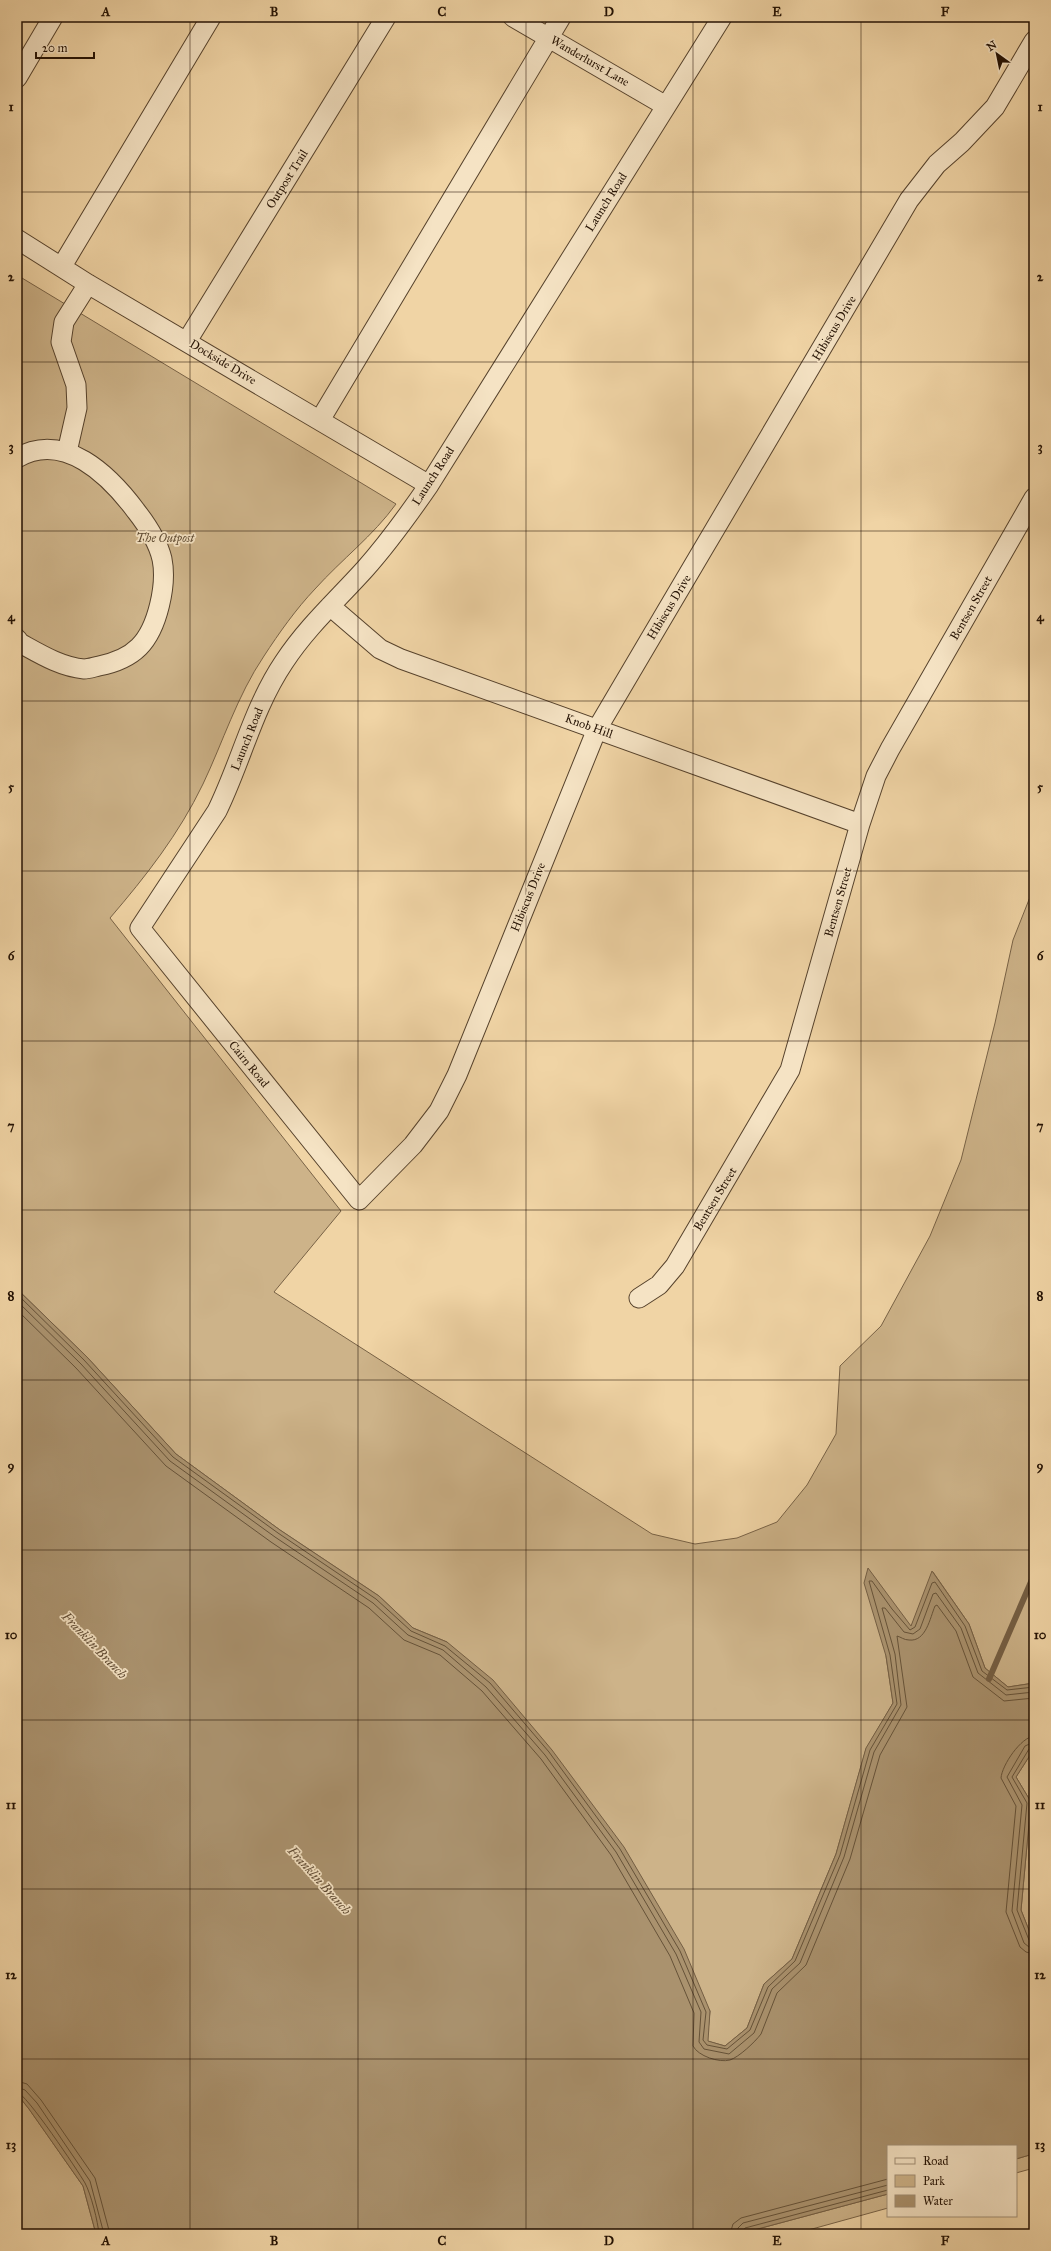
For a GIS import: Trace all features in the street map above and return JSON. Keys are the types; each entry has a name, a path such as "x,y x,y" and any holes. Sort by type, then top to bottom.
{"street":[{"path":"17,78 53,17"},
{"path":"62,266 211,17"},
{"name":"Outpost Trail","path":"187,341 386,17"},
{"name":"Wanderlurst Lane","path":"513,17 666,106"},
{"path":"320,420 561,17"},
{"name":"Launch Road","path":"140,928 217,811 227,791 262,702 283,664 303,634 393,536 429,485 722,17"},
{"name":"Hibiscus Drive","path":"359,1200 414,1144 439,1111 457,1075 597,729 909,200 937,164 962,142 994,107 1033,45"},
{"name":"Dockside Drive","path":"17,239 62,266 88,284 429,485"},
{"path":"67,452 77,408 76,385 61,342 64,322 88,284"},
{"path":"17,458 28,451 49,449 67,452 98,468 125,496 149,528 162,559 163,590 156,618 139,646 116,663 85,669 57,663 20,643 17,639"},
{"name":"Bentsen Street","path":"639,1298 659,1285 675,1266 790,1070 860,824 876,776 1034,498"},
{"name":"Knob Hill","path":"330,606 380,649 401,659 860,824"},
{"name":"Cairn Road","path":"140,928 359,1200"}],"green space":[{"name":"The Outpost","path":"17,275 396,504 377,527 325,578 308,597 294,613 276,639 254,671 194,802 161,854 110,918 341,1211 274,1292 652,1534 695,1544 737,1538 777,1522 807,1485 836,1434 840,1366 881,1326 930,1236 961,1160 995,1023 1013,940 1034,887 1034,1683 1008,1687 985,1668 969,1624 933,1572 911,1627 895,1607 886,1656 893,1703 866,1749 836,1854 792,1959 764,1984 747,2028 725,2046 707,2041 710,2011 447,1642 413,1628 379,1596 280,1530 176,1454 87,1357 17,1289"},
{"path":"1034,1749 1034,1943 1021,1910 1031,1802 1016,1777"},
{"path":"17,2094 83,2186 96,2234 17,2234"},
{"path":"1034,2145 1034,2168 1017,2173 1017,2159 1033,2154"},
{"path":"887,2194 887,2208 794,2234 739,2234"}],"water":[{"name":"Franklin Branch","path":"17,1289 87,1357 176,1454 280,1530 379,1596 413,1628 447,1642 493,1680 552,1750 624,1847 684,1949 710,2011 708,2041 725,2046 747,2028 764,1984 792,1959 836,1854 866,1748 893,1703 886,1656 864,1583 868,1568 911,1626 932,1571 969,1624 985,1668 1008,1687 1034,1683 1034,1749 1016,1777 1031,1802 1021,1910 1034,1943 1033,2154 1017,2159 1017,2145 887,2145 887,2194 739,2234 96,2234 83,2186 17,2094"}],"waterway":[{"path":"989,1679 1034,1575"}]}
